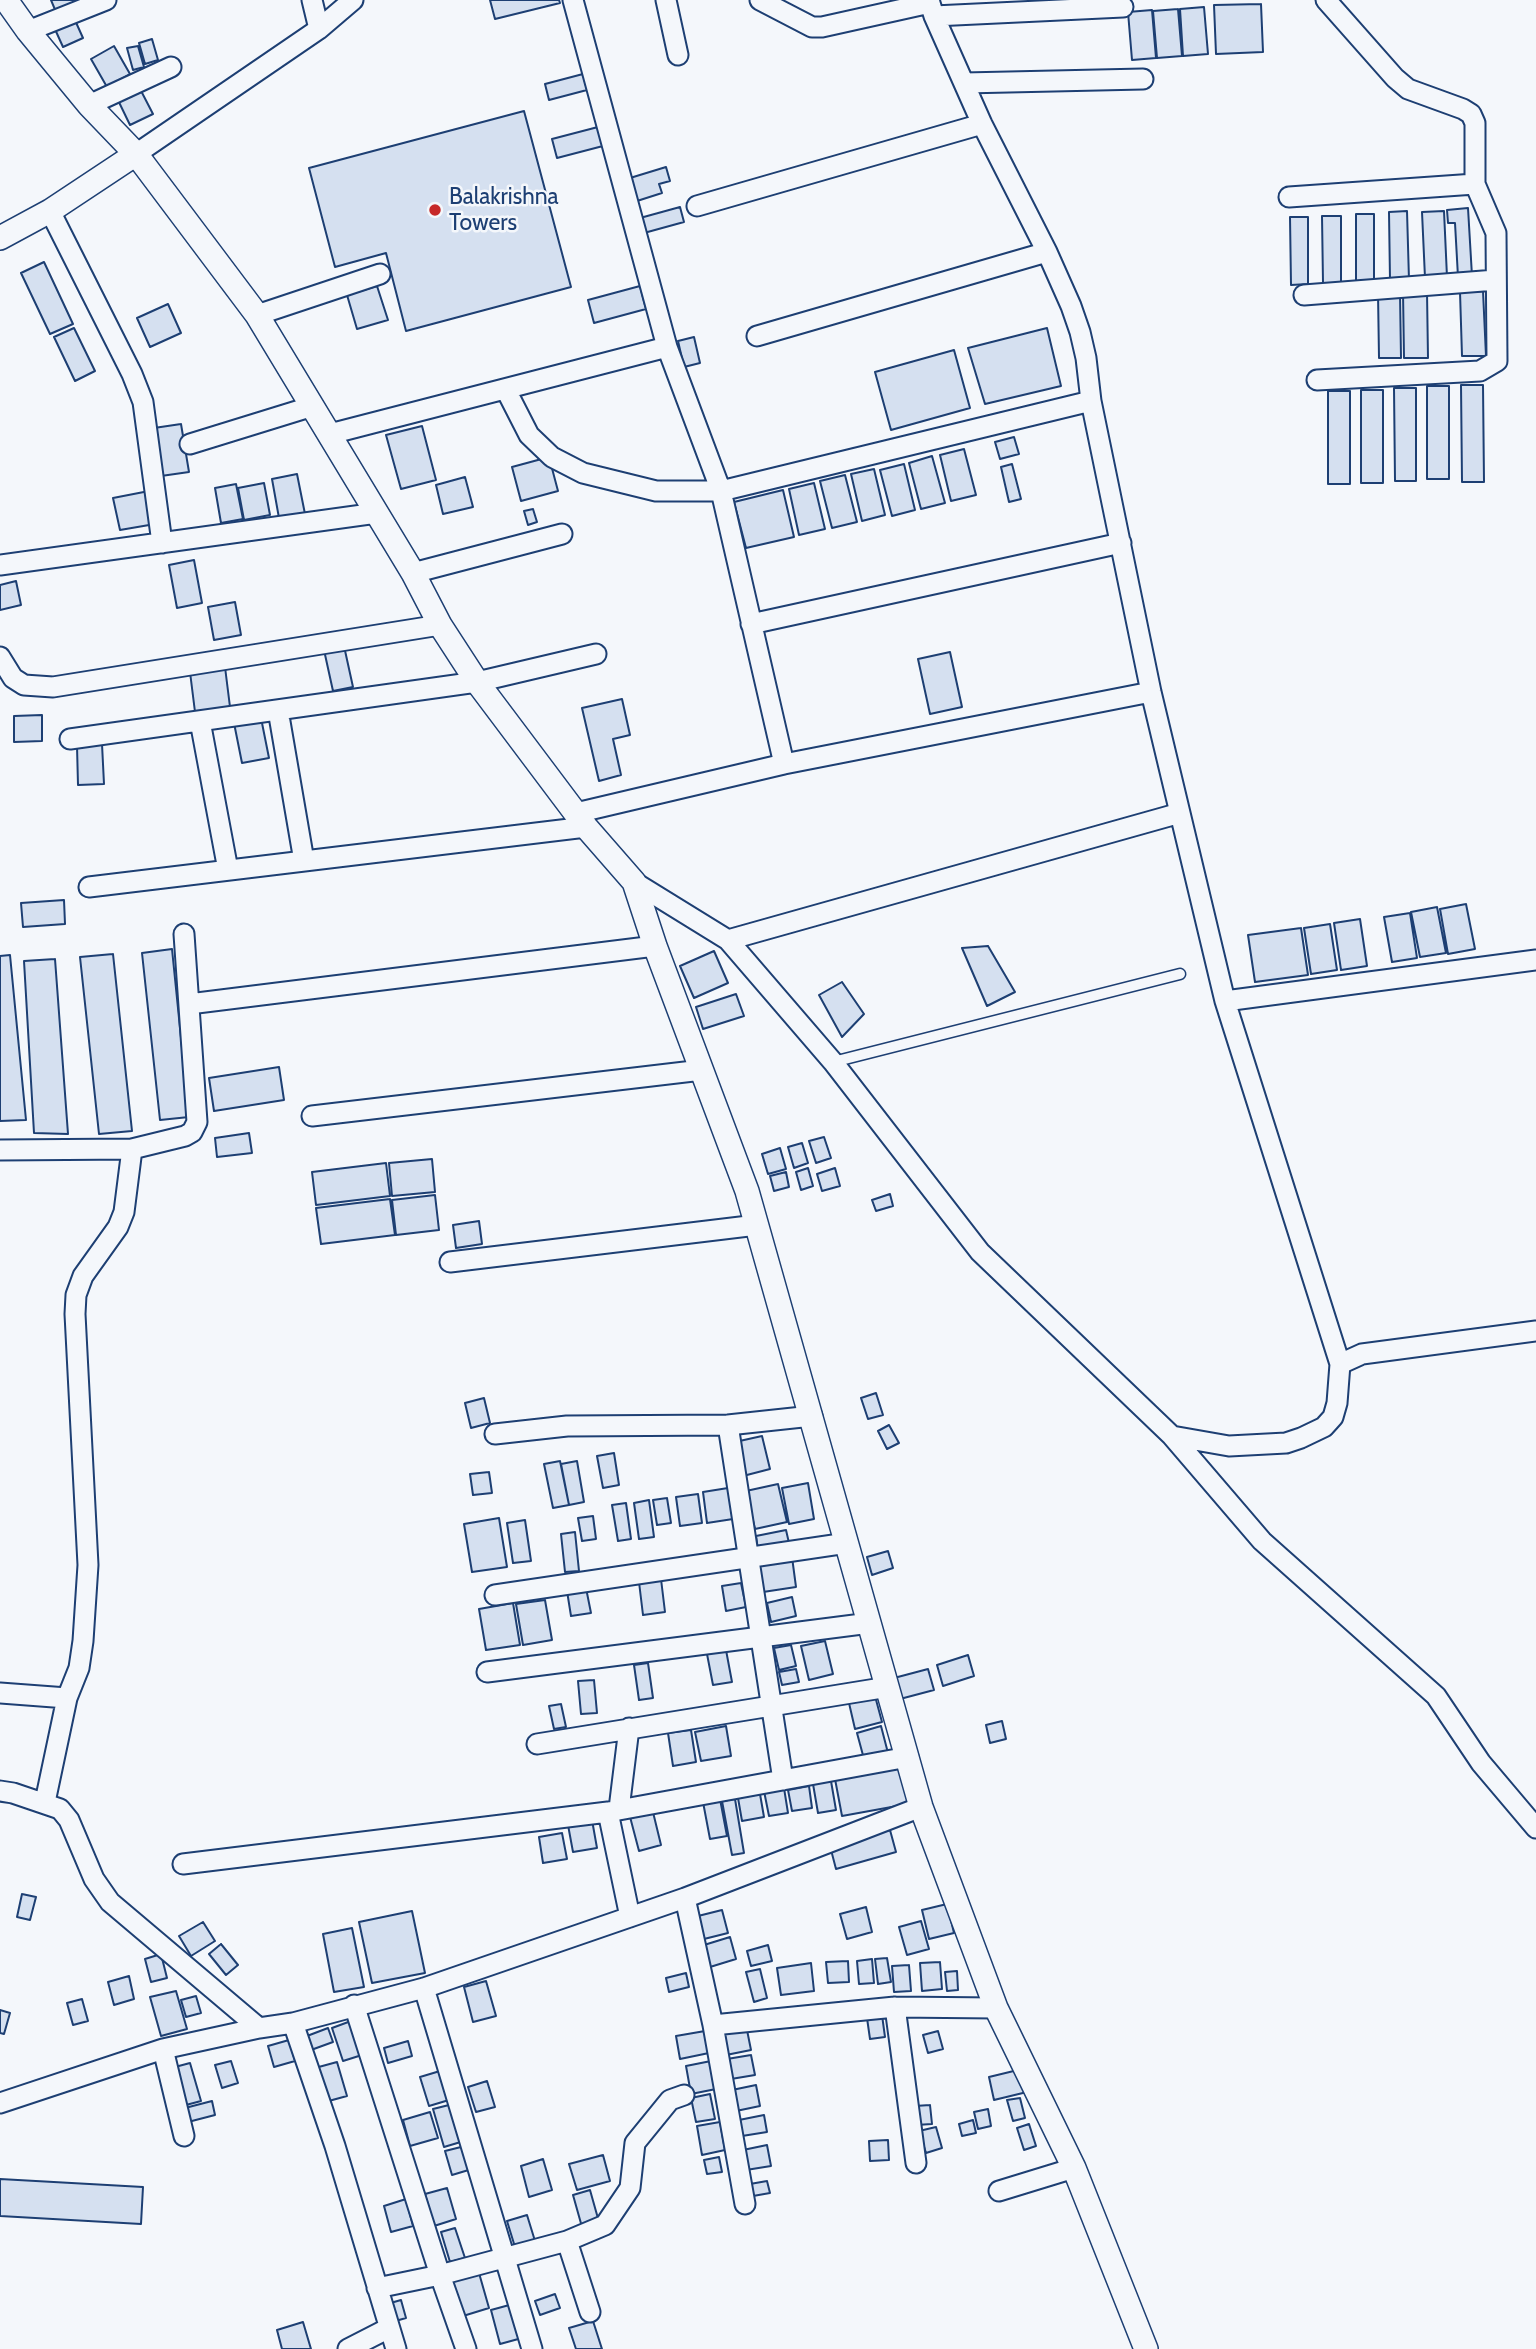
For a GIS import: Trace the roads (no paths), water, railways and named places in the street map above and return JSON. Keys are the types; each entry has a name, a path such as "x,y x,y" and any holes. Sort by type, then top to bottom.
{"street":[{"path":"6,0 89,105 136,154 257,315 413,572 440,625 477,682 581,820 634,882 729,940 833,1062 980,1252 1172,1436 1262,1541 1436,1696 1481,1763 1536,1828"},
{"path":"28,31 106,0"},
{"path":"312,0 319,29"},
{"path":"0,238 50,211 136,154 319,29 353,0"},
{"path":"573,0 667,346 720,491 784,764"},
{"path":"666,0 678,55"},
{"path":"760,0 812,27 931,6 1123,7"},
{"path":"1317,380 1480,371 1497,361 1496,233 1475,184 1475,123 1471,114 1408,89 1395,78 1326,0"},
{"path":"931,6 982,124 1047,252 1080,332 1091,401 1151,692 1225,1001 1340,1364 1337,1403 1333,1417 1324,1427 1301,1438 1286,1443 1229,1446 1172,1436"},
{"path":"89,105 171,67"},
{"path":"964,83 1143,79"},
{"path":"697,206 982,124"},
{"path":"1289,197 1475,184"},
{"path":"50,211 132,374 143,402 162,543"},
{"path":"757,336 1047,252"},
{"path":"257,315 380,274"},
{"path":"1304,295 1496,280"},
{"path":"330,434 667,346"},
{"path":"506,390 529,435 552,457 583,473 656,491 720,491 1091,401"},
{"path":"190,444 313,406"},
{"path":"0,565 377,513"},
{"path":"413,572 562,534"},
{"path":"751,624 1121,543"},
{"path":"0,657 13,678 24,685 52,687 440,625"},
{"path":"70,739 477,682 596,654"},
{"path":"89,887 304,861 581,820 784,764 1151,692"},
{"path":"278,710 304,861"},
{"path":"200,721 228,870"},
{"path":"729,940 1180,813"},
{"path":"634,882 655,946 747,1191 921,1807 996,2008 1074,2168 1146,2349"},
{"path":"0,1150 132,1149 192,1132 197,1122 184,934"},
{"path":"189,1004 655,946"},
{"path":"1225,1001 1536,960"},
{"path":"312,1116 702,1070"},
{"path":"45,1802 67,1698 79,1668 88,1565 76,1295 83,1276 118,1227 124,1212 132,1149"},
{"path":"450,1262 757,1224"},
{"path":"1340,1364 1362,1354 1536,1331"},
{"path":"495,1434 567,1426 728,1425 812,1416"},
{"path":"728,1425 783,1780"},
{"path":"495,1595 847,1543"},
{"path":"488,1672 870,1623"},
{"path":"537,1744 888,1686"},
{"path":"0,1693 67,1698"},
{"path":"629,1728 614,1810 630,1917"},
{"path":"183,1864 614,1810 908,1757"},
{"path":"0,1791 45,1802 60,1809 69,1819 94,1879 110,1902 259,2028"},
{"path":"0,2103 163,2049 293,2023 424,1987 685,1898 921,1807"},
{"path":"685,1898 713,2025 745,2204"},
{"path":"424,1987 532,2349"},
{"path":"354,2006 465,2348"},
{"path":"713,2025 895,2007 996,2008"},
{"path":"895,2007 916,2163"},
{"path":"293,2023 335,2146 396,2349"},
{"path":"163,2049 184,2136"},
{"path":"377,2288 505,2259 567,2241 605,2225 630,2188 635,2143 670,2100 684,2095"},
{"path":"999,2191 1074,2168"},
{"path":"567,2241 590,2312"},
{"path":"348,2349 389,2328"}],"lane":[{"path":"833,1062 1180,974"}],"place":[{"name":"Balakrishna Towers","path":"435,210"}]}
